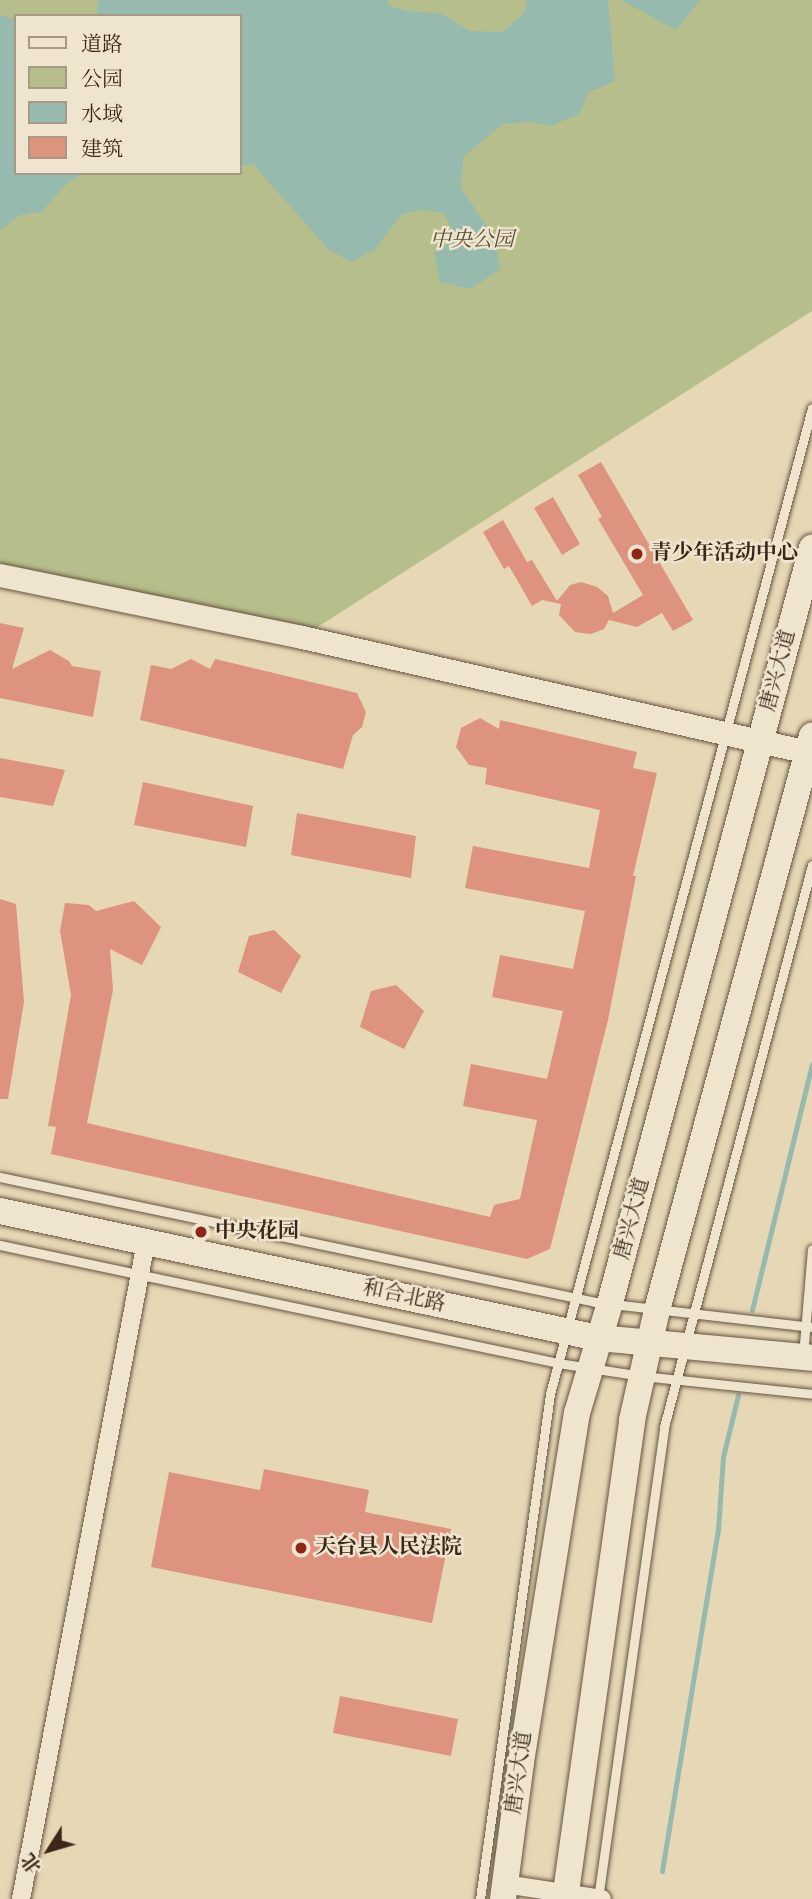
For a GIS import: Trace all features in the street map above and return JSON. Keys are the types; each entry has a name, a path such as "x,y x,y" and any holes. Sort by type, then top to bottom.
{"main road":[{"name":"唐兴大道","path":"504,1891 577,1413 610,1303 812,548"},
{"path":"565,1896 632,1420 657,1310 811,747"},
{"name":"和合北路","path":"0,1212 598,1338 649,1345 807,1358"}],"street":[{"path":"0,575 290,634 761,740 811,747"},
{"path":"21,1899 146,1242"},
{"path":"504,1891 599,1899"}],"lane":[{"path":"480,1899 546,1421 558,1363 812,408"},
{"path":"599,1899 664,1427 812,864"},
{"path":"0,1177 575,1298 657,1310 809,1326"},
{"path":"0,1245 558,1363 642,1376 812,1394"},
{"path":"807,1358 812,1252"}],"green space":[{"name":"中央公园","path":"0,0 812,0 812,311 302,637 0,569"}],"water":[{"path":"99,0 388,0 388,5 403,10 442,14 470,31 503,32 524,13 527,0 608,0 615,81 589,92 579,114 551,126 530,122 503,124 463,157 461,188 494,237 500,269 471,289 440,282 434,253 445,246 450,224 443,213 422,210 402,214 374,250 351,262 328,249 253,164 242,166 242,14 96,14"},
{"path":"621,0 700,0 676,30"},
{"path":"0,15 14,18 14,175 80,175 63,187 42,212 20,215 0,230"}],"building":[{"name":"青少年活动中心","path":"601,462 693,620 673,631 662,613 637,627 609,620 604,629 591,634 575,632 559,615 561,604 542,600 532,606 509,566 504,569 483,532 503,520 527,562 532,560 557,601 570,585 581,582 597,587 608,596 613,613 643,595 598,519 602,517 578,475"},
{"path":"553,497 580,544 562,555 534,508"},
{"path":"0,623 24,628 12,669 50,650 69,661 72,666 101,671 93,717 0,698"},
{"path":"191,659 210,669 215,659 357,693 366,712 362,727 353,735 343,769 140,720 151,665 171,669"},
{"path":"480,718 499,729 500,720 637,752 633,768 657,773 633,876 636,876 608,1020 550,1249 527,1259 51,1154 56,1127 48,1126 71,995 60,931 65,903 89,905 96,911 134,901 161,927 142,965 110,949 113,990 87,1123 490,1217 494,1205 520,1199 537,1120 463,1106 471,1064 547,1079 563,1011 492,997 500,955 573,969 585,911 465,888 473,846 589,868 600,810 485,784 487,768 469,765 456,747 461,728"},
{"path":"0,758 65,770 53,806 0,797"},
{"path":"143,782 253,806 246,847 134,825"},
{"path":"297,813 416,836 411,878 291,855"},
{"path":"0,899 16,904 24,1002 8,1099 0,1099"},
{"path":"274,930 301,956 281,993 238,972 249,936"},
{"path":"396,985 424,1011 404,1049 360,1027 371,991"},
{"name":"天台县人民法院","path":"264,1469 369,1490 365,1512 451,1529 432,1623 151,1567 169,1472 260,1490"},
{"path":"340,1696 458,1719 451,1756 333,1733"}],"waterway":[{"path":"752,1310 812,1064"},
{"path":"662,1871 718,1530 723,1457 738,1395"}],"place":[{"name":"青少年活动中心","path":"637,554"},
{"name":"中央花园","path":"201,1232"},
{"name":"天台县人民法院","path":"301,1548"}]}
